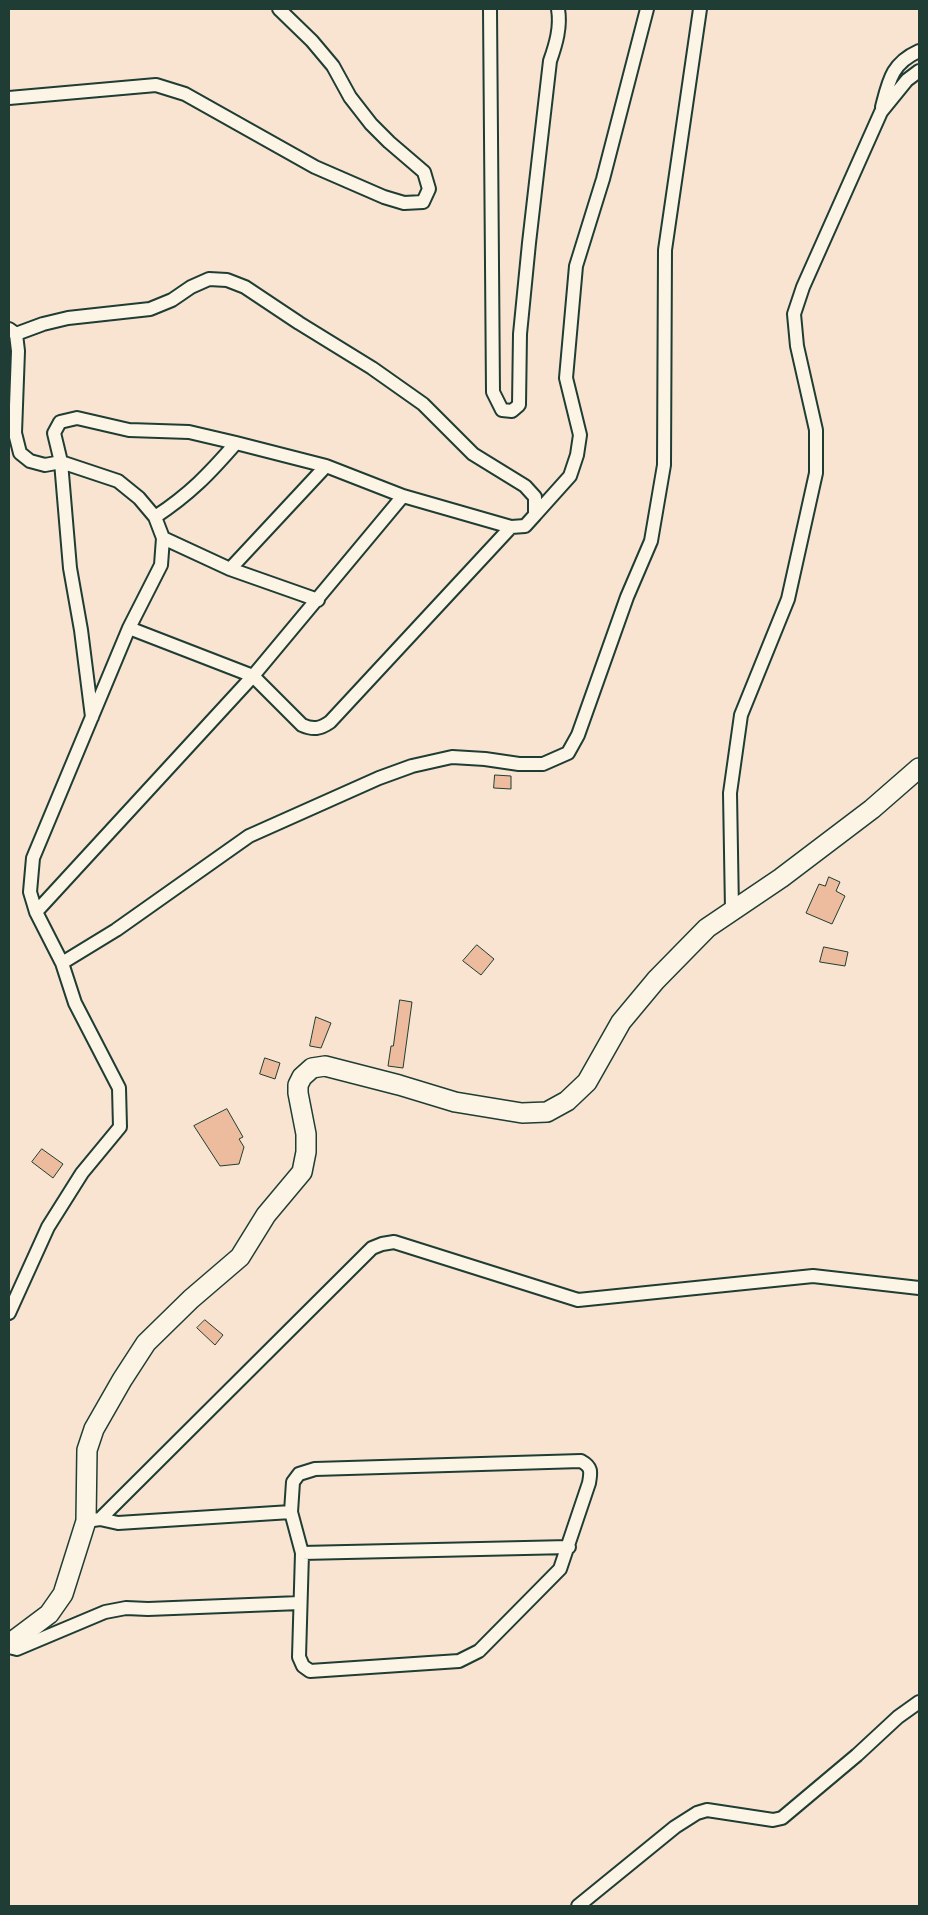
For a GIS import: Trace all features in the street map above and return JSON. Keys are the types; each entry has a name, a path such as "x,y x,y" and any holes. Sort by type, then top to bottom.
{"main road":[{"path":"9,1644 49,1614 63,1594 93,1520 87,1450 94,1429 122,1380 146,1343 191,1299 240,1257 266,1215 302,1172 306,1152 306,1134 298,1085 302,1077 312,1068 326,1066 399,1084 455,1102 522,1113 546,1112 567,1102 587,1082 621,1022 656,980 707,928 782,878 872,809 919,768"}],"street":[{"path":"9,98 156,85 185,94 213,108 253,133 315,167 384,197 404,203 423,202 429,189 424,172 371,124 350,97 333,66 312,41 279,9"},
{"path":"490,9 493,392 502,410 512,411 519,405 520,334 529,242 550,61 558,38 560,18 558,9"},
{"path":"92,717 81,630 70,568 61,462 54,433 60,422 77,418 129,430 189,432 326,466 403,496 511,527 525,526 570,476 577,455 580,435 566,378 576,266 603,179 647,9"},
{"path":"62,963 116,930 249,836 378,778 412,766 452,757 485,758 519,764 543,764 568,753 578,735 627,597 651,542 664,466 665,250 700,9"},
{"path":"732,910 730,793 741,714 788,599 816,473 816,430 797,346 794,314 803,287 881,112 889,79 900,63 919,51"},
{"path":"881,112 907,80 919,71"},
{"path":"9,1313 48,1227 82,1173 120,1127 119,1088 75,1003 62,963 36,912 30,892 32,858 129,628 161,565 164,538 155,517 139,498 118,481 61,462 45,466 30,461 20,453 15,433 18,351 12,332 68,318 150,309 172,300 209,278 236,283 246,287 299,323 364,362 423,404 473,454 525,486 535,497 535,515"},
{"path":"155,517 179,501 204,480 236,443"},
{"path":"230,569 326,466"},
{"path":"36,912 253,676 403,496"},
{"path":"129,628 253,676 302,725 310,729 323,727 330,722 511,527"},
{"path":"164,538 230,569 318,600"},
{"path":"93,1520 372,1248 382,1244 394,1242 578,1300 813,1276 919,1288"},
{"path":"581,1461 589,1465 592,1471 569,1547 560,1569 479,1651 460,1661 310,1671 303,1666 299,1657 302,1553 291,1512 293,1482 299,1474 315,1469 581,1461"},
{"path":"93,1520 118,1523 291,1512"},
{"path":"302,1553 569,1547"},
{"path":"9,1644 12,1648 17,1649 105,1612 126,1608 148,1609 300,1603"},
{"path":"578,1906 675,1827 697,1813 707,1810 773,1820 782,1818 857,1755 898,1717 919,1702"}],"building":[{"path":"495,775 511,776 511,789 494,788"},
{"path":"829,877 840,882 836,891 845,896 832,924 806,913 819,884 825,886"},
{"path":"477,945 494,959 481,975 463,961"},
{"path":"824,947 848,952 845,966 820,962"},
{"path":"400,1000 412,1002 403,1068 388,1066"},
{"path":"316,1017 331,1023 321,1048 310,1046"},
{"path":"265,1058 280,1063 275,1079 260,1074"},
{"path":"227,1109 243,1137 239,1139 244,1147 239,1164 220,1166 194,1126"},
{"path":"42,1149 63,1164 53,1178 32,1162"},
{"path":"205,1320 223,1335 215,1345 197,1328"}]}
